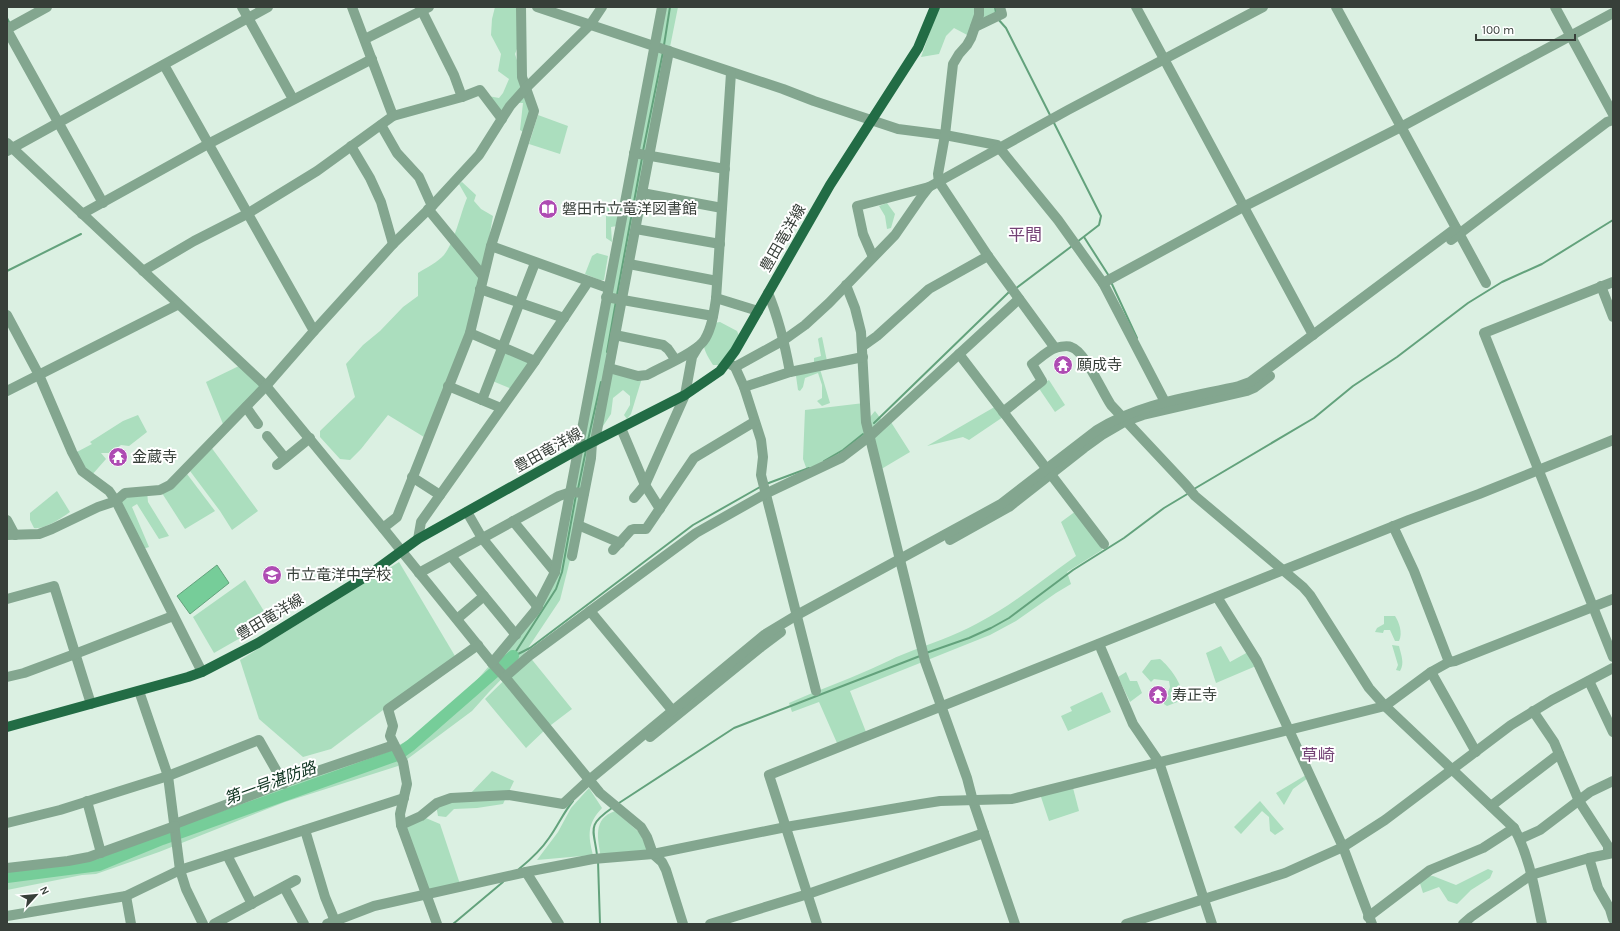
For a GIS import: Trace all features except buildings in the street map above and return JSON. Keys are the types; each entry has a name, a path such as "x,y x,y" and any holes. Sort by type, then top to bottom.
{"main road":[{"name":"豊田竜洋線","path":"7,727 202,672 258,643 370,574 418,539 579,449 686,395 731,365 758,311 830,185 918,48 936,7"}],"street":[{"path":"47,7 7,30 103,203"},
{"path":"242,7 293,99"},
{"path":"268,7 58,123 9,147 266,386 600,793 641,827 648,837 653,854 662,862 666,870 683,924"},
{"path":"352,7 393,116"},
{"path":"383,528 397,517 470,333 491,246 534,111 522,77 521,7"},
{"path":"537,7 898,129 945,135 997,145 1058,220 1103,283 1166,402"},
{"path":"7,520 11,535 38,534 98,507 116,501 125,493 160,490 170,485 266,386 393,244 430,208 479,155 510,106 590,24 602,7"},
{"path":"492,663 538,607 555,572 662,7"},
{"path":"979,7 979,15 967,45 953,64 945,135 938,174 939,182 988,256 1055,348"},
{"path":"975,27 1002,14 1000,7"},
{"path":"1136,7 1313,335"},
{"path":"873,257 863,234 857,206 930,187 1068,110 1262,7"},
{"path":"1336,7 1486,283"},
{"path":"1555,7 1613,114"},
{"path":"365,39 423,8 454,75 462,98"},
{"path":"1103,283 1243,207 1401,127 1613,13"},
{"path":"572,556 669,51"},
{"path":"82,214 208,144 372,59"},
{"path":"164,65 314,331"},
{"path":"634,498 645,485 686,395 692,357 705,339 713,316 716,298 720,244 731,73"},
{"path":"143,272 194,241 247,214 317,171 393,116 462,98 480,90 502,119"},
{"path":"591,782 672,710 764,635 902,562 1001,504 1124,419 1145,408 1239,386 1250,382 1607,122 1613,120"},
{"path":"381,125 397,153 419,177 430,208 483,276"},
{"path":"351,146 370,178 381,202 393,244"},
{"path":"634,153 725,169"},
{"path":"816,691 760,475 763,457 761,440 744,387 731,365 784,340 805,325 895,235 930,187"},
{"path":"642,193 722,208"},
{"path":"636,229 720,244"},
{"path":"1124,419 1236,394 1254,388 1458,231"},
{"path":"491,246 588,282 622,301 713,316"},
{"path":"863,346 877,336 929,289 988,256"},
{"path":"482,400 535,263"},
{"path":"629,264 717,281"},
{"path":"418,539 421,522 535,362 588,282"},
{"path":"1613,282 1484,333 1613,657"},
{"path":"846,285 855,308 861,332 863,346 866,422 902,562 925,661 967,778 973,801 1015,924"},
{"path":"1601,286 1613,317"},
{"path":"480,289 564,318"},
{"path":"768,293 777,314 790,372"},
{"path":"716,298 758,311"},
{"path":"505,677 529,656 696,533 765,494 841,458 870,436 1019,298"},
{"path":"7,391 178,304"},
{"path":"7,315 39,375 82,471 109,491 116,501 202,672"},
{"path":"470,333 535,362"},
{"path":"615,335 663,345 675,359"},
{"path":"1003,412 1042,381 1032,364 1055,348 1070,346 1076,349 1089,366 1104,396 1195,496 1302,587 1316,603 1369,688 1385,706 1514,828 1520,839 1531,874 1542,924"},
{"path":"609,368 638,376 647,375 698,347"},
{"path":"959,354 1104,544"},
{"path":"744,387 790,372 863,357"},
{"path":"448,386 501,408"},
{"path":"246,407 258,424"},
{"path":"578,526 617,547 631,530 646,529 694,458 754,422"},
{"path":"621,428 645,485 660,509"},
{"path":"267,436 285,458"},
{"path":"277,465 310,438"},
{"path":"817,924 769,775 1613,440"},
{"path":"412,477 440,495"},
{"path":"419,573 559,496 571,492 584,494"},
{"path":"467,512 482,538 538,607"},
{"path":"513,521 555,572"},
{"path":"1394,526 1419,583 1449,662"},
{"path":"451,556 516,635"},
{"path":"7,599 54,586 91,704"},
{"path":"457,619 484,596"},
{"path":"1217,597 1257,661 1343,847 1370,920 1430,870 1483,848 1514,828"},
{"path":"305,830 331,922 374,906 526,872 593,859 653,854 786,827 940,801 1012,799 1385,706 1431,672 1449,662 1613,599"},
{"path":"590,611 672,710"},
{"path":"7,677 24,673 173,616"},
{"path":"401,825 421,816 437,803 451,798 509,795 563,804 798,618"},
{"path":"1099,644 1133,724 1159,762 1212,924"},
{"path":"437,924 401,825 400,814 407,784 403,762 390,736 393,726 388,709 478,645"},
{"path":"1126,924 1285,873 1343,847 1386,820 1451,770 1533,711 1613,668"},
{"path":"1431,672 1476,752"},
{"path":"1589,681 1613,732"},
{"path":"139,691 168,776 180,870 186,889 203,924"},
{"path":"1463,924 1531,874 1610,853 1608,846 1579,800 1554,742 1533,711"},
{"path":"7,823 60,810 168,776 260,740 284,784"},
{"path":"7,868 68,861 101,853 294,779 395,746"},
{"path":"1491,806 1559,754"},
{"path":"1520,839 1540,830 1590,792 1613,781"},
{"path":"7,916 126,896 180,870 404,798"},
{"path":"87,801 101,853"},
{"path":"710,924 808,894 984,833"},
{"path":"227,855 252,904"},
{"path":"1589,858 1598,888 1610,909 1613,919"},
{"path":"526,872 559,924"},
{"path":"214,924 296,880"},
{"path":"284,887 304,924"},
{"path":"126,896 131,924"}],"shaded area":[{"path":"495,7 522,7 522,36 515,54 532,107 523,132 520,130 523,103 511,103 502,116 488,96 499,98 503,93 509,79 498,71 501,54 491,35 492,19"},
{"path":"662,7 678,7 613,372 642,378 631,414 627,419 624,415 630,405 630,396 623,390 613,398 611,414 601,429 602,409 578,528 560,600 520,660 472,711 398,766 285,802 159,852 96,874 82,875 7,890 7,868 82,858 395,747 407,741 454,704 477,680 525,624 556,569"},
{"path":"938,7 1001,7 1001,12 975,27 971,37 954,28 946,36 939,54 921,57 931,29 933,14"},
{"path":"538,115 568,126 560,154 529,144"},
{"path":"462,182 476,195 474,201 481,209 493,216 480,289 470,333 424,437 388,415 361,449 350,460 340,459 320,437 320,431 355,397 346,364 363,345 380,331 403,307 418,296 418,273 439,260 448,249 467,198 459,184"},
{"path":"610,202 615,203 617,208 617,226 611,227 612,242 606,238 606,204"},
{"path":"887,203 895,214 891,228 887,229 885,216 879,206"},
{"path":"597,253 608,256 604,280 600,280 585,274 592,256"},
{"path":"720,322 737,331 741,340 719,365 713,365 706,353 704,344 714,323"},
{"path":"822,337 827,361 814,366 814,358 821,356 818,339"},
{"path":"505,348 535,361 514,390 490,380"},
{"path":"243,364 266,386 225,429 206,382"},
{"path":"820,369 830,403 822,406 817,401 822,398 822,385 818,373 805,378 803,387 800,391 798,390 796,376 801,372"},
{"path":"1049,380 1065,405 1055,412 1038,387"},
{"path":"864,403 870,417 875,411 884,423 889,419 910,452 878,471 870,436 808,473 803,459 805,410"},
{"path":"998,405 1006,415 969,440 963,437 927,446"},
{"path":"138,415 147,432 129,446 121,445 110,453 101,453 106,459 91,476 73,454 92,444 90,442 123,421"},
{"path":"211,447 258,511 232,530 220,511 190,471"},
{"path":"187,474 215,511 185,529 160,490"},
{"path":"57,491 70,512 47,525 34,528 30,520 30,513"},
{"path":"147,492 148,502 169,536 159,539 137,504 132,507 149,547 143,549 118,501 125,493"},
{"path":"1076,511 1104,544 1102,550 1067,572 1071,584 1016,621 990,635 850,691 866,732 837,743 819,702 792,712 789,703 960,632 991,616 1016,600 1076,556 1061,522"},
{"path":"399,562 455,656 331,749 303,757 259,719 240,660"},
{"path":"217,565 229,583 190,614 177,596"},
{"path":"245,580 270,621 214,653 193,617"},
{"path":"1384,616 1395,616 1401,631 1399,641 1395,641 1390,630 1384,630 1383,633 1375,632 1377,628 1384,624"},
{"path":"1392,645 1399,646 1402,656 1400,671 1396,670 1398,665"},
{"path":"1221,646 1230,662 1248,652 1256,666 1216,683 1206,653"},
{"path":"529,656 572,709 547,728 526,748 485,699"},
{"path":"1160,659 1168,666 1175,676 1183,696 1180,701 1167,706 1164,704 1164,699 1169,696 1167,694 1170,687 1169,681 1154,679 1151,682 1142,672 1151,660"},
{"path":"1126,672 1130,681 1137,681 1142,693 1130,702 1118,677"},
{"path":"1102,692 1111,712 1068,731 1061,716 1072,711 1070,707"},
{"path":"492,771 514,781 503,804 477,808 454,809 446,817 438,816 436,805 468,796"},
{"path":"1306,775 1308,778 1293,789 1284,805 1276,793"},
{"path":"1072,784 1079,811 1049,821 1039,791"},
{"path":"589,788 602,808 594,819 590,830 590,841 593,855 537,860 558,832 571,808"},
{"path":"1260,801 1284,829 1275,835 1270,831 1269,817 1262,811 1241,834 1234,827"},
{"path":"615,811 640,833 648,851 601,858 598,830 603,819"},
{"path":"421,816 440,824 461,887 429,894 401,825"},
{"path":"1488,869 1493,871 1490,878 1471,890 1457,904 1448,901 1439,887 1423,893 1418,877 1433,876 1456,885"}],"waterway":[{"path":"664,45 670,7"},
{"path":"995,7 996,13"},
{"path":"7,18 9,22"},
{"path":"998,19 1006,28 1050,115"},
{"path":"643,151 663,52"},
{"path":"1053,121 1101,216 1099,225 1077,242"},
{"path":"617,295 642,158"},
{"path":"1194,489 1314,418 1353,386 1397,357 1468,303 1502,282 1542,264 1613,220"},
{"path":"7,271 81,234"},
{"path":"1084,237 1109,276"},
{"path":"1015,289 1072,246"},
{"path":"1111,282 1137,338"},
{"path":"874,423 1009,292"},
{"path":"607,352 616,301"},
{"path":"588,440 601,382"},
{"path":"824,461 843,450 863,434"},
{"path":"578,489 586,450"},
{"path":"766,484 809,468"},
{"path":"514,656 530,648 693,525 760,487"},
{"path":"926,653 969,638 1009,618 1073,570 1124,538 1164,508 1189,493"},
{"path":"513,656 556,589 562,572 576,495"},
{"name":"第一号湛防路","path":"7,877 99,865 162,839 397,755 411,745 513,656"},
{"path":"619,803 734,728 920,656"},
{"path":"519,869 535,855 546,842 573,801"},
{"path":"597,855 594,833 595,824 598,819 612,808"},
{"path":"598,861 600,924"},
{"path":"453,924 503,882"}],"place":[{"name":"磐田市立竜洋図書館","path":"548,209"},
{"name":"願成寺","path":"1063,365"},
{"name":"金蔵寺","path":"118,457"},
{"name":"市立竜洋中学校","path":"272,575"},
{"name":"寿正寺","path":"1158,695"}],"district":[{"name":"平間","path":"1025,235"},
{"name":"草崎","path":"1318,755"}]}
